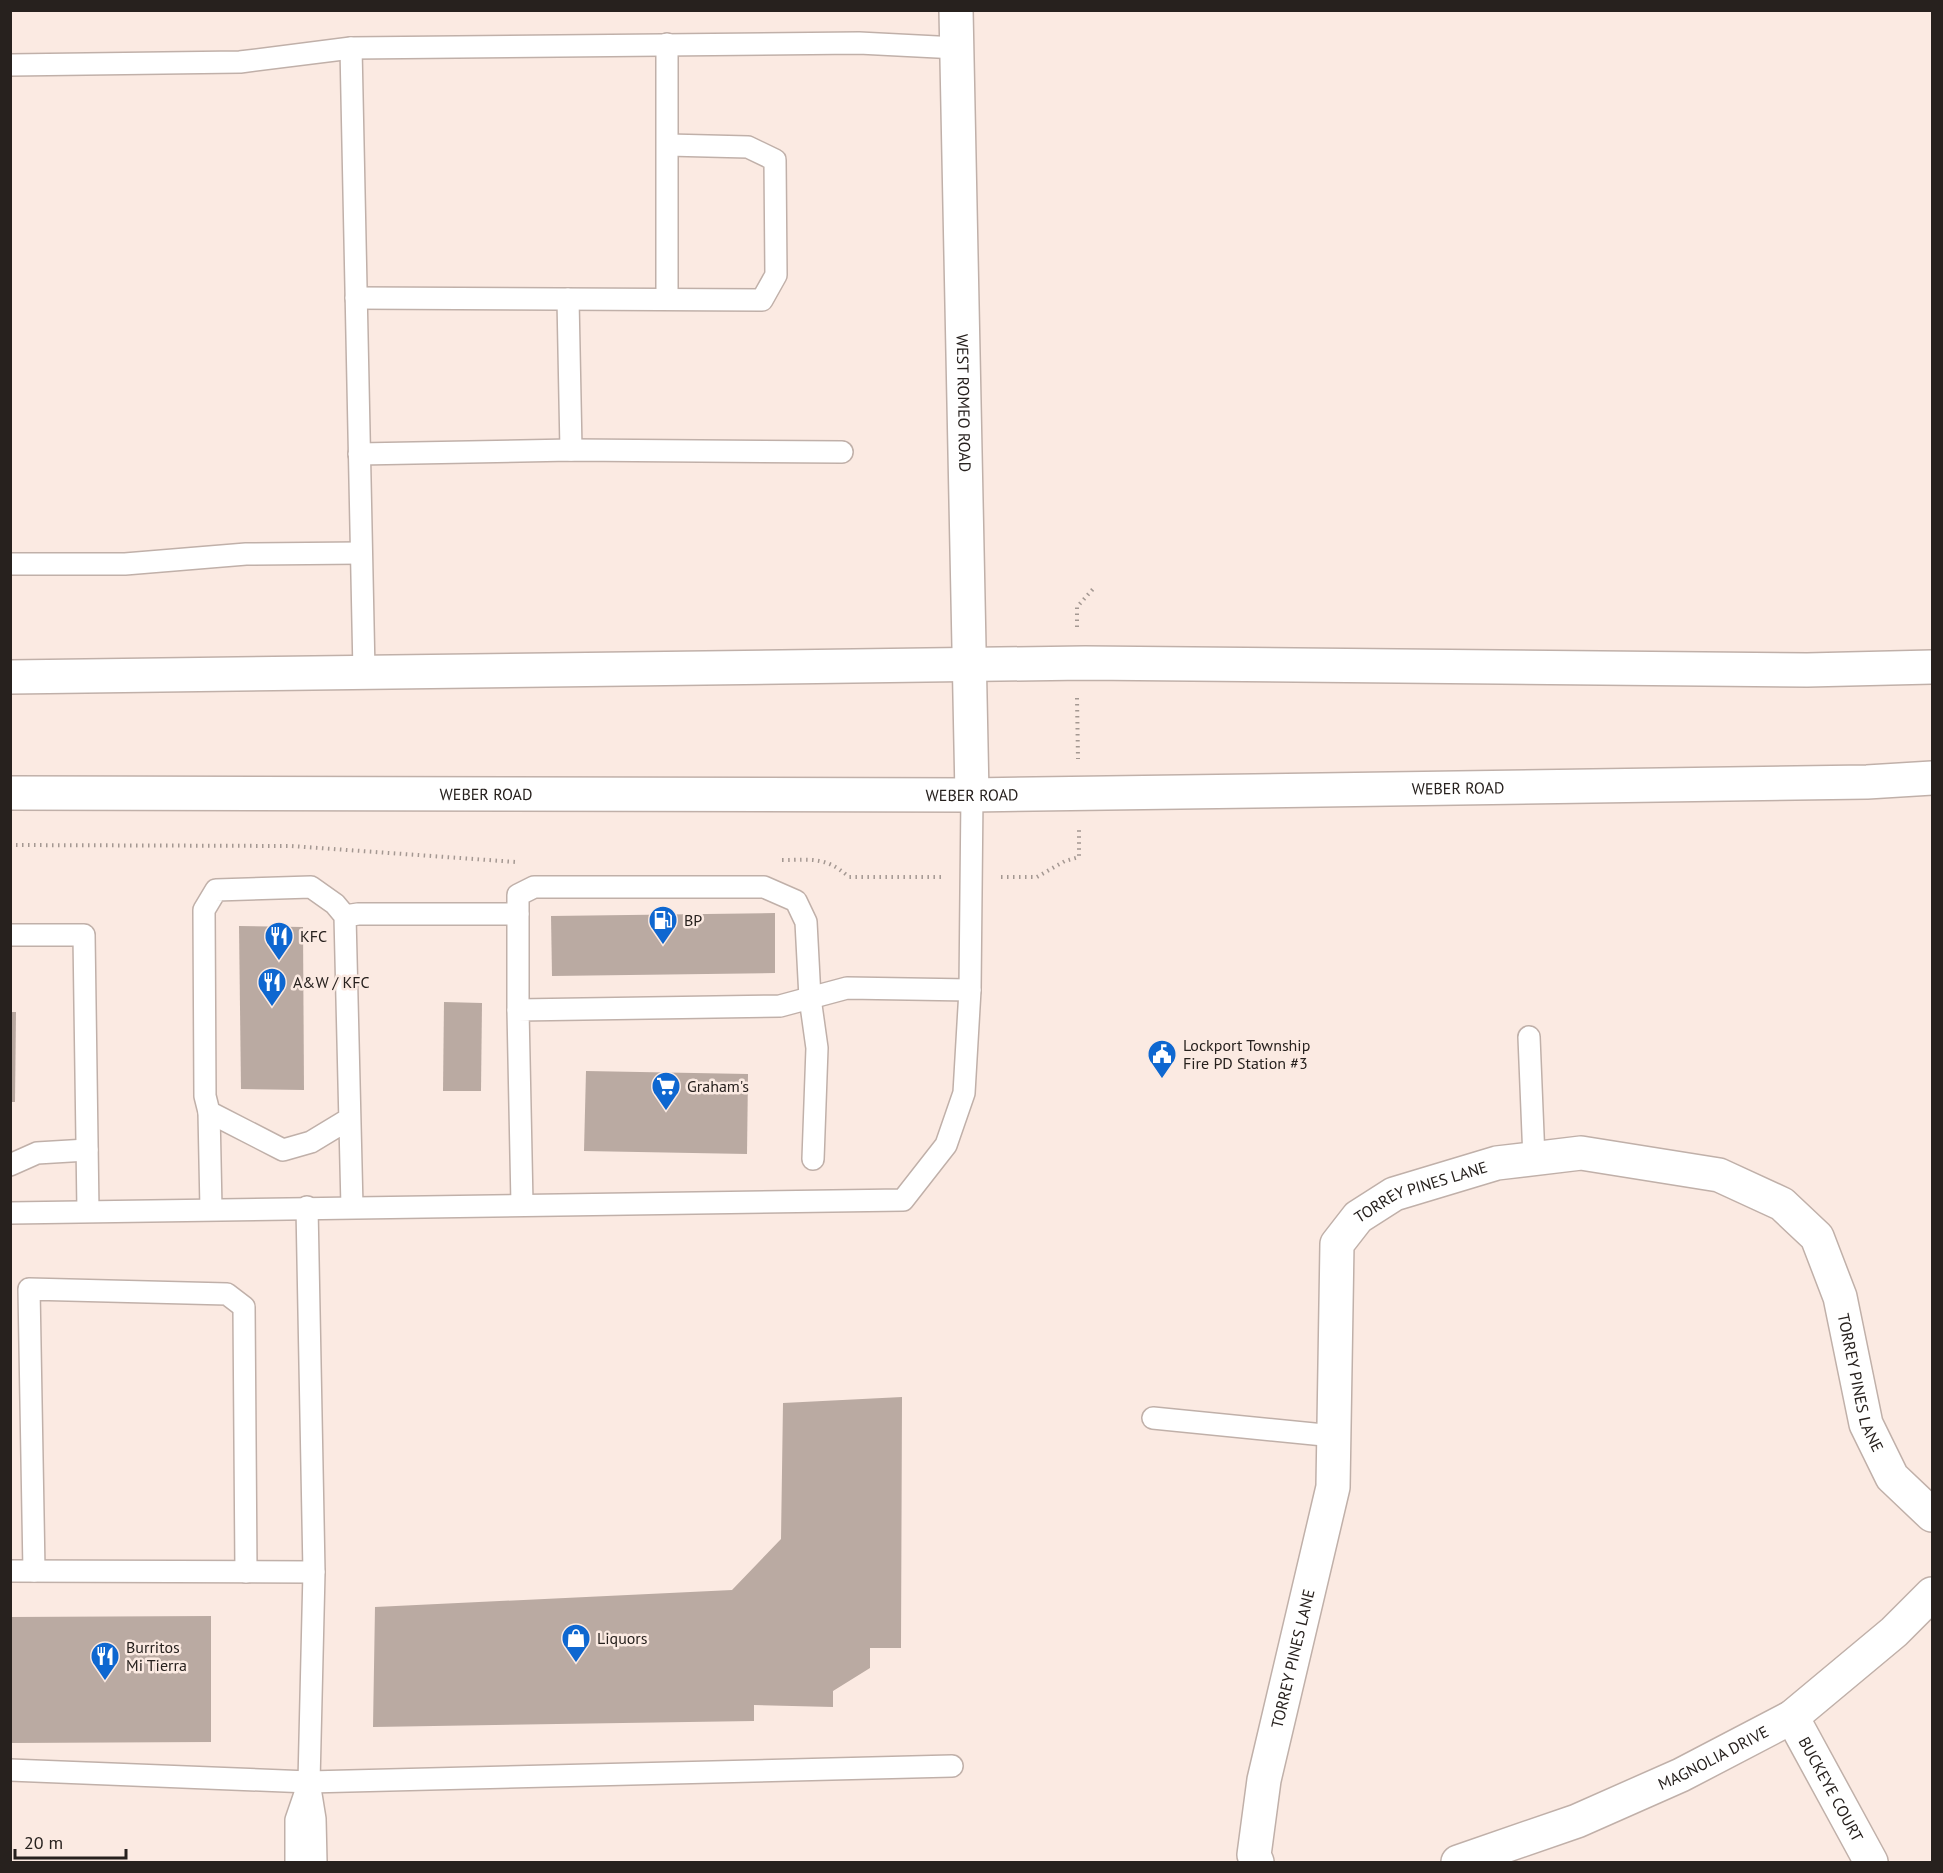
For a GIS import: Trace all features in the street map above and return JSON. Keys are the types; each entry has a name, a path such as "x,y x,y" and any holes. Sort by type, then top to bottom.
{"main road":[{"name":"WEST ROMEO ROAD","path":"956,10 972,795"},
{"path":"10,677 970,665 1795,670 1932,667"},
{"name":"WEBER ROAD","path":"10,794 972,795 1867,782 1932,778"},
{"name":"TORREY PINES LANE","path":"1257,1863 1254,1855 1264,1780 1333,1487 1337,1244 1358,1217 1394,1194 1497,1163 1581,1153 1719,1175 1782,1204 1817,1237 1833,1277 1840,1297 1866,1424 1892,1477 1932,1515"},
{"name":"MAGNOLIA DRIVE","path":"1458,1863 1577,1821 1681,1775 1792,1717 1894,1632 1932,1594"},
{"name":"BUCKEYE COURT","path":"1792,1717 1870,1863"}],"lane":[{"path":"10,65 240,62 351,48 859,43 957,48"},
{"path":"667,45 667,299"},
{"path":"351,48 364,672"},
{"path":"356,298 762,300 776,275 775,160 748,147 668,145"},
{"path":"568,299 571,450"},
{"path":"359,454 571,450 842,452"},
{"path":"10,564 125,564 246,554 361,553"},
{"path":"10,1213 522,1204 717,1205 903,1200 946,1146 964,1093 970,990 972,795"},
{"path":"211,1209 209,1112 205,1096 204,909 216,890 311,887 335,904 345,916 352,1206"},
{"path":"522,1204 518,895 534,887 764,887 796,901 807,922 810,998 817,1048 813,1159"},
{"path":"345,916 358,914 518,914"},
{"path":"10,935 84,935 88,1211"},
{"path":"518,1010 780,1006 847,987 970,990"},
{"path":"1529,1037 1534,1159"},
{"path":"209,1112 283,1150 311,1142 349,1119"},
{"path":"10,1165 37,1153 87,1150"},
{"path":"307,1207 314,1572 309,1782 315,1819 316,1863"},
{"path":"34,1571 29,1289 227,1294 244,1307 246,1572"},
{"path":"1153,1419 1334,1436"},
{"path":"10,1571 314,1572"},
{"path":"10,1770 309,1782 952,1766"},
{"path":"296,1863 296,1820 309,1782"}],"path":[{"path":"10,845 291,846 525,863"},
{"path":"778,860 813,860 834,864 849,877 971,877"}],"building":[{"name":"BP","path":"775,913 775,973 552,976 551,916"},
{"name":"A&W / KFC","path":"239,926 303,927 304,1090 241,1089"},
{"path":"444,1002 482,1003 481,1091 443,1091"},
{"path":"10,1012 16,1012 15,1102 10,1102"},
{"name":"Graham's","path":"586,1071 748,1074 747,1154 584,1151"},
{"path":"902,1397 901,1648 870,1648 870,1668 833,1691 833,1707 754,1705 754,1721 373,1727 375,1607 732,1590 781,1539 783,1403"},
{"path":"211,1616 211,1742 10,1743 10,1617"}],"place":[{"name":"BP","path":"663,946"},
{"name":"KFC","path":"279,962"},
{"name":"A&W / KFC","path":"272,1008"},
{"name":"Lockport Township Fire PD Station #3","path":"1162,1080"},
{"name":"Graham's","path":"666,1112"},
{"name":"Liquors","path":"576,1664"},
{"name":"Burritos Mi Tierra","path":"105,1682"}]}
